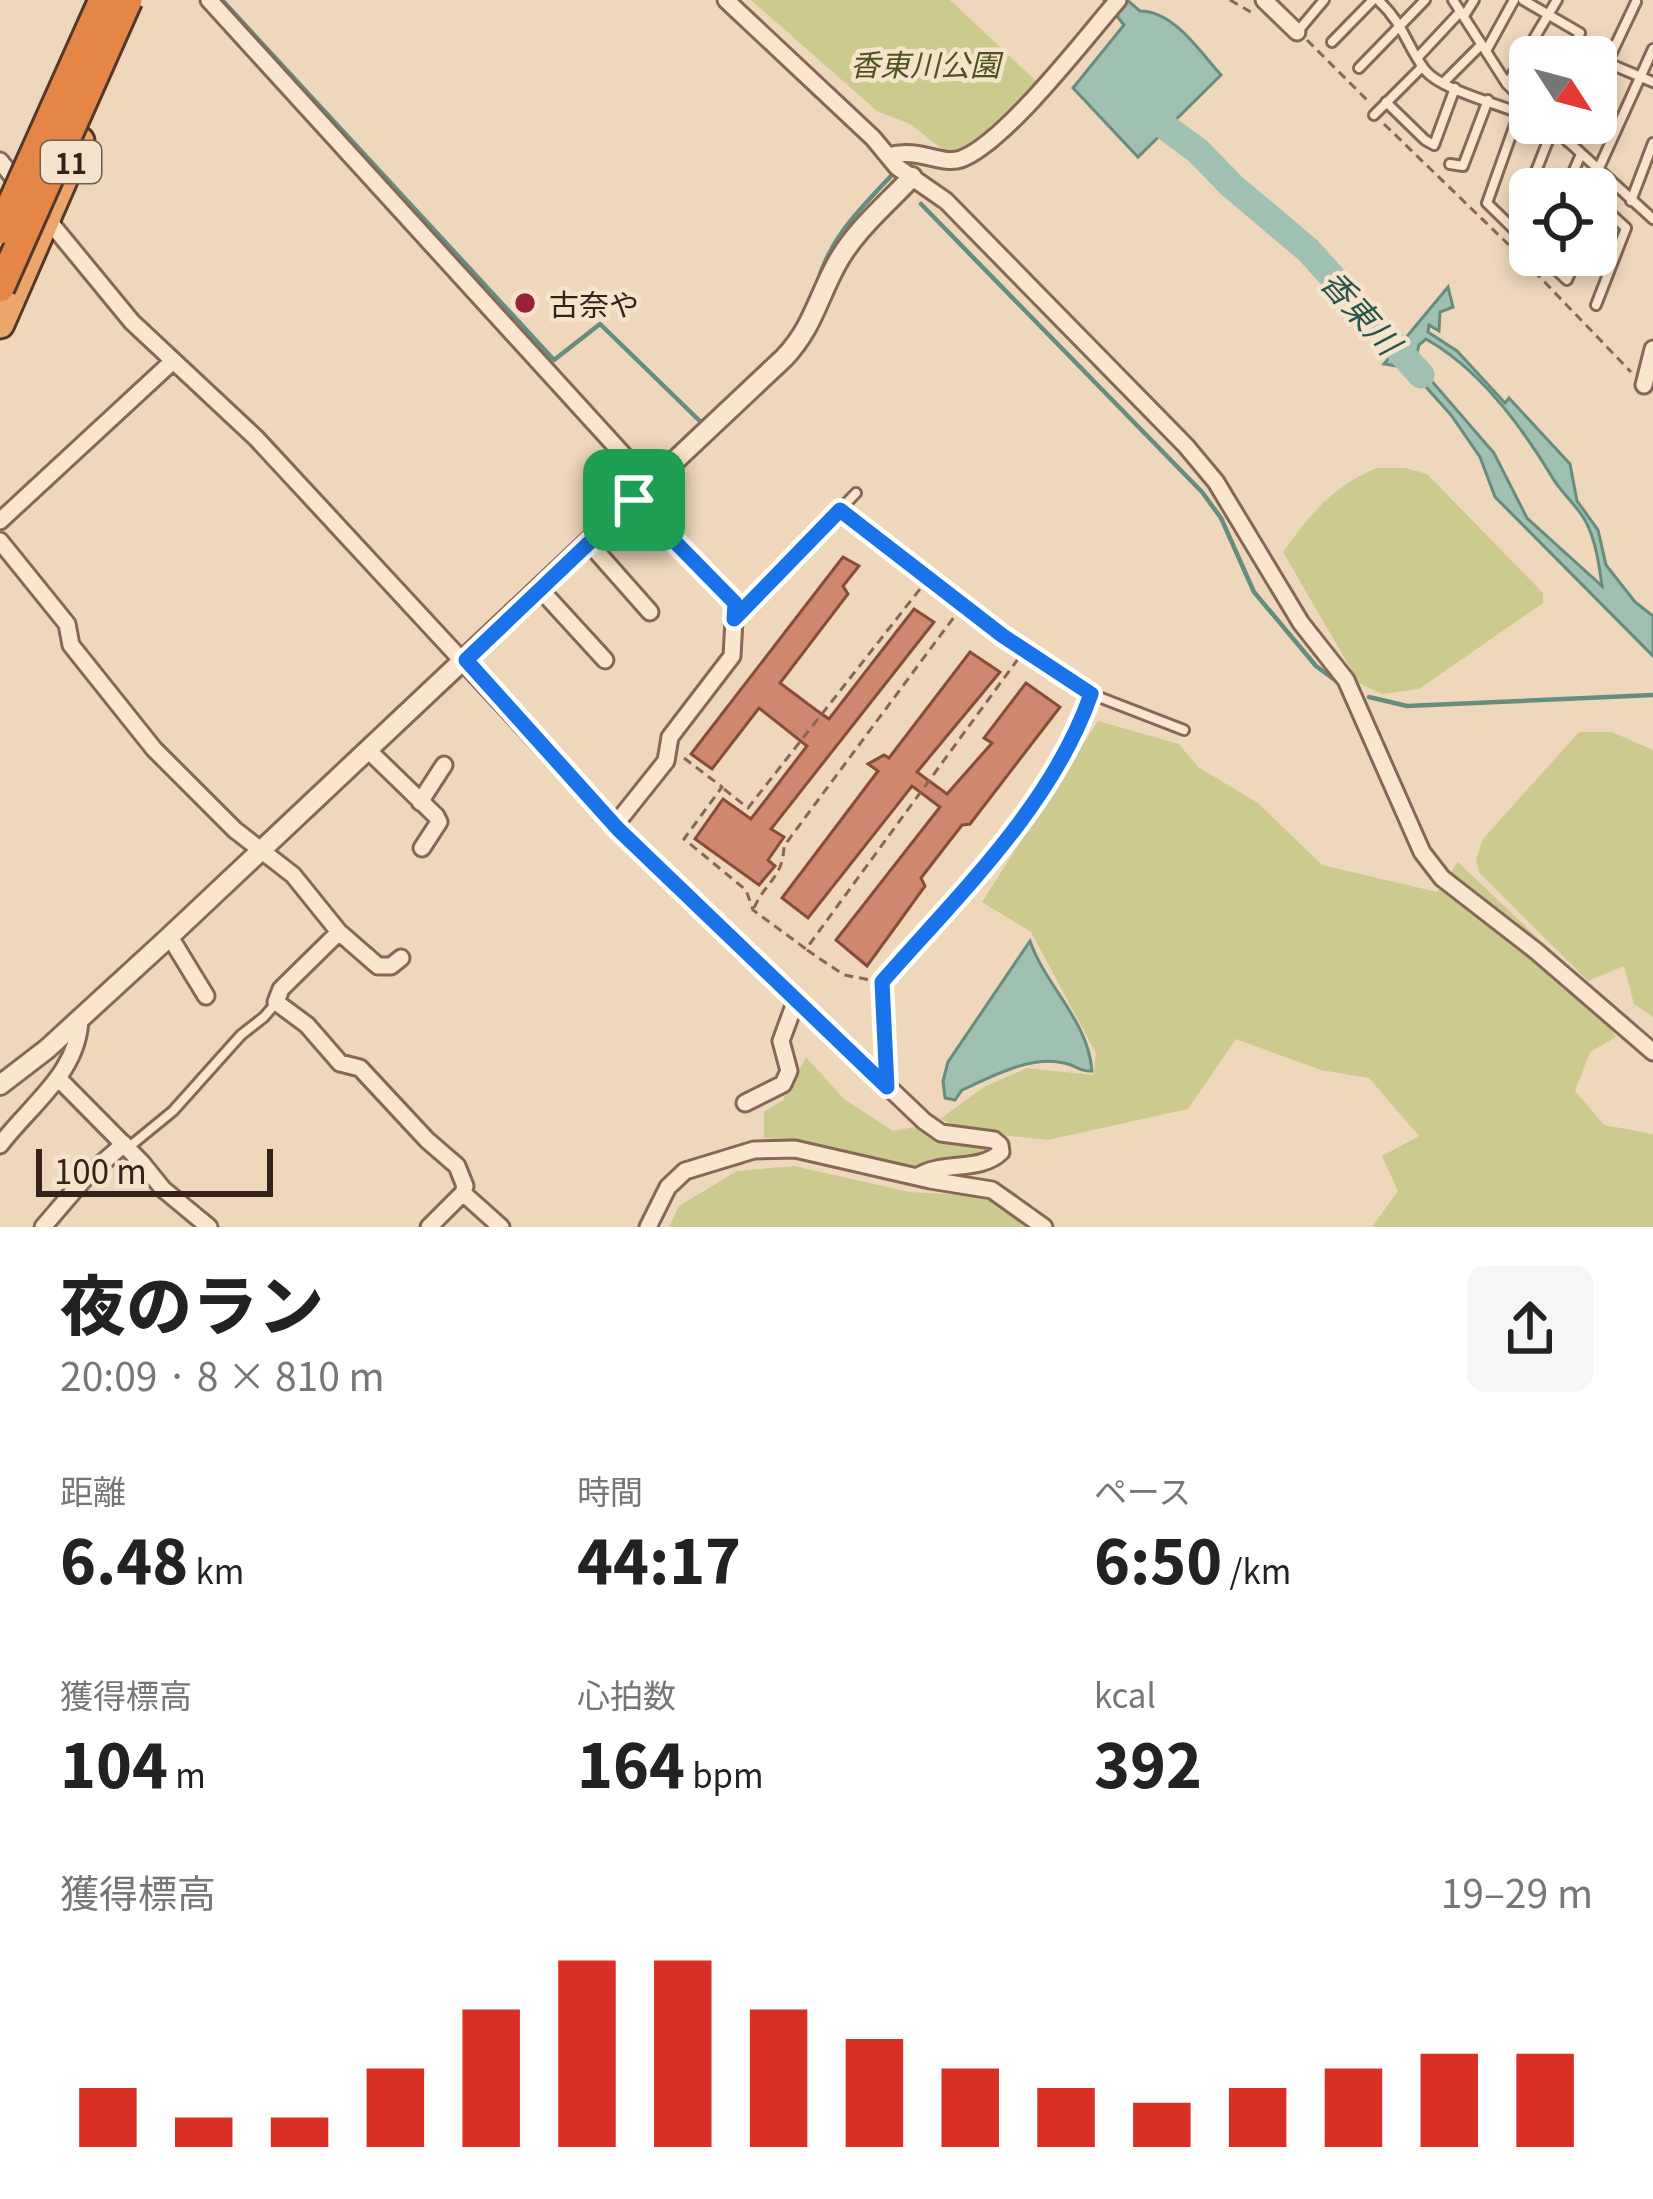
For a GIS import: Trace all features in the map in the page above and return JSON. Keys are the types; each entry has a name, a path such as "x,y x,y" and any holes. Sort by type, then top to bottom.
{"highway":[{"name":"11","path":"0,204 6,169 90,0"},
{"path":"0,230 103,0"},
{"path":"0,288 128,0"},
{"name":"11","path":"0,324 142,0"}],"street":[{"path":"209,0 650,484"},
{"path":"726,0 889,156 946,201 1186,446 1216,482 1300,623 1346,680 1422,852 1442,878 1653,1052"},
{"path":"889,156 914,151 945,160 962,158 1000,131 1118,0"},
{"path":"1264,0 1297,32"},
{"path":"6,169 132,322 256,438 615,825 923,1121 941,1132 1000,1145 1001,1152 986,1162 931,1168 917,1177"},
{"path":"0,1084 170,937 799,342 812,325 835,266 850,242 912,177"},
{"path":"1644,386 1653,349"},
{"path":"0,521 173,361"},
{"path":"615,825 666,760 670,737 731,656 735,603 634,500"},
{"path":"0,542 67,624 70,645 111,700 235,830 293,875 339,932 378,966 391,966 400,958"},
{"path":"589,542 650,612"},
{"path":"540,589 604,660"},
{"path":"369,751 439,822 422,848"},
{"path":"420,802 444,766"},
{"path":"339,932 280,989 276,1002 307,1025 340,1064 360,1068 458,1166 463,1193 430,1227"},
{"path":"170,937 206,996"},
{"path":"745,1103 783,1084 789,1071 782,1041 796,1000"},
{"path":"0,1144 69,1065 78,1043 80,1018"},
{"path":"58,1078 163,1190 209,1227"},
{"path":"43,1227 85,1178 126,1146"},
{"path":"648,1227 668,1187 685,1171 754,1150 795,1149 992,1190 1043,1227"},
{"path":"463,1193 501,1227"}],"lane":[{"path":"1297,32 1324,0"},
{"path":"1333,42 1376,0 1402,25 1420,61 1443,83 1509,106"},
{"path":"1359,68 1426,0"},
{"path":"1453,0 1509,88"},
{"path":"1374,115 1474,0"},
{"path":"1443,83 1483,48 1519,0 1578,36"},
{"path":"1507,85 1557,0"},
{"path":"1615,36 1636,2"},
{"path":"1599,168 1653,49"},
{"path":"1617,67 1653,82"},
{"path":"1386,102 1435,145 1455,88"},
{"path":"1450,164 1463,166 1488,100"},
{"path":"1630,201 1653,142"},
{"path":"1509,223 1487,203 1512,144"},
{"path":"1570,144 1596,168"},
{"path":"1575,168 1581,154"},
{"path":"1617,189 1653,219"},
{"path":"1617,222 1626,228 1617,251"},
{"path":"1596,305 1607,276"},
{"path":"734,619 856,493"},
{"path":"840,510 1024,650 1091,694 1184,730"},
{"path":"126,1146 173,1111 276,1002"}],"path":[{"path":"1367,99 1374,115 1540,275 1644,386"},
{"path":"668,746 748,808 928,578"},
{"path":"754,910 761,893 784,866 784,846 963,605"},
{"path":"806,949 1024,650"},
{"path":"887,1087 882,982 1012,833 1077,735 1091,694"},
{"path":"722,787 684,839 746,890 754,910 806,949 844,975 882,982"}],"green space":[{"name":"香東川公園","path":"751,0 950,0 1036,81 986,135 947,153 910,124 877,111"},
{"path":"1377,468 1427,474 1543,593 1543,603 1419,689 1382,694 1359,683 1283,552 1324,502"},
{"path":"1098,721 1179,744 1198,767 1258,803 1322,865 1437,892 1458,862 1586,984 1616,1037 1590,1052 1575,1091 1604,1125 1653,1134 1653,1227 1372,1227 1398,1191 1382,1156 1419,1136 1369,1078 1321,1070 1236,1039 1188,1109 1048,1140 974,1132 940,1119 984,1087 1027,1068 1094,1075 1096,1053 1031,932 982,902"},
{"path":"1579,732 1612,732 1653,750 1653,1017 1634,1004 1624,966 1588,981 1479,872 1476,859 1483,839"},
{"path":"806,1057 844,1099 893,1131 914,1127 938,1141 986,1147 988,1154 910,1168 797,1140 764,1138 764,1112 783,1100"},
{"path":"794,1166 909,1192 983,1196 1033,1227 669,1227 679,1206 737,1171"}],"shaded area":[{"path":"1104,0 1127,0 1140,11 1164,18 1221,75 1138,157 1073,88 1124,25"},
{"path":"1448,287 1453,307 1440,312 1439,331 1429,325 1428,332 1457,351 1505,403 1509,398 1570,464 1577,501 1598,530 1606,565 1635,602 1653,616 1653,656 1495,497 1480,457 1409,368 1384,364","holes":["1426,339 1497,400 1582,516 1595,545 1602,586 1527,518 1494,453 1416,357"]},
{"path":"1030,941 1083,1036 1092,1071 1038,1062 986,1079 962,1090 955,1100 945,1098 948,1062"}],"building":[{"path":"843,557 859,566 843,586 848,594 780,683 816,710 829,719 914,609 934,622 771,829 784,837 768,860 775,866 759,885 695,839 723,799 751,819 807,746 759,708 712,769 691,754"},
{"path":"970,652 1000,672 917,772 947,794 992,743 984,738 1026,683 1060,707 970,824 962,825 921,878 925,886 867,966 836,940 940,807 912,786 808,918 782,898 878,771 868,764 884,755 889,758"}],"waterway":[{"path":"222,0 554,360 600,324 705,426"},
{"name":"香東川","path":"1141,109 1198,151 1308,250 1421,375"},
{"path":"817,284 838,239 891,176"},
{"path":"921,204 1202,492 1221,518 1254,592 1316,666 1339,683"},
{"path":"1369,697 1407,706 1653,695"}],"place":[{"name":"古奈や","path":"525,303"}],"route":[{"path":"634,500 735,603 734,619 840,510 1003,636 1091,694 1077,735 1012,833 882,982 887,1087 618,829 466,660 634,500"}]}
